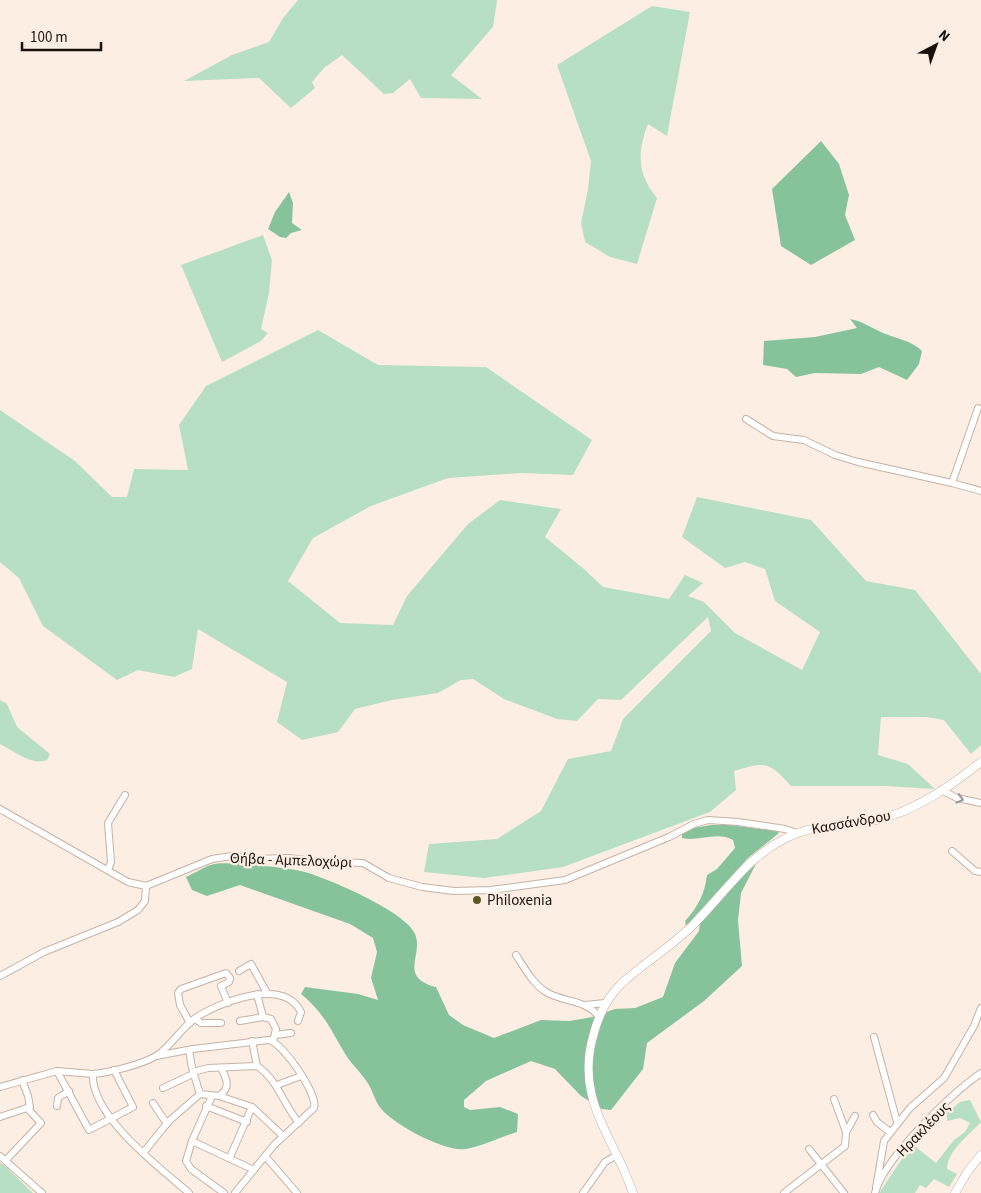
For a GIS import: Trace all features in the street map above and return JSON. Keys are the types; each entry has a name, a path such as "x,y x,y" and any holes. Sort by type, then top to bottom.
{"main road":[{"name":"Κασσάνδρου","path":"633,1193 594,1105 587,1078 588,1052 600,1016 606,1003 620,985 682,936 753,859 774,844 797,833 816,828 868,821 894,815 941,790 981,762"},
{"path":"955,1193 981,1155"}],"street":[{"path":"952,483 978,408"},
{"path":"746,419 773,436 804,440 824,450 851,459 952,483 981,492"},
{"path":"941,790 957,798 981,803"},
{"path":"108,870 111,862 108,823 126,795"},
{"path":"0,809 134,885 146,886 145,902 127,917 44,952 0,976"},
{"name":"Θήβα - Αμπελοχώρι","path":"146,886 212,859 232,856 251,859 289,858 314,862 363,863 395,880 422,888 454,891 499,889 565,880 669,838 694,824 708,820 738,822 785,829 797,833"},
{"path":"952,851 975,871 981,872"},
{"path":"516,955 538,985 545,991 585,1005 600,1016"},
{"path":"239,970 251,964 267,993"},
{"path":"221,1023 192,1021 180,1005 178,993 181,990 226,973 230,978 229,982 221,986 228,1003"},
{"path":"156,1056 192,1021 228,1003 258,994 267,993 280,996 295,1004 301,1012 298,1021"},
{"path":"258,994 263,1017"},
{"path":"585,1005 606,1003"},
{"path":"876,1191 884,1141 897,1122 910,1108 944,1078 974,1026 981,1008"},
{"path":"235,1193 265,1156 283,1136 311,1112 315,1104 301,1076 274,1038 274,1023 271,1019 263,1017 240,1021"},
{"path":"0,1087 57,1071 93,1074 114,1070 156,1056 252,1042 291,1033"},
{"path":"874,1037 897,1122"},
{"path":"252,1042 257,1066 277,1085 285,1106 298,1123"},
{"path":"189,1050 193,1073 200,1094"},
{"path":"162,1088 199,1069 257,1066"},
{"path":"221,1068 228,1087 206,1106 192,1141 186,1164 224,1193"},
{"path":"57,1071 89,1130 134,1107 114,1070"},
{"name":"Ηρακλέους","path":"876,1191 885,1169 920,1130 960,1090 981,1073"},
{"path":"93,1074 94,1088 122,1133 143,1154 189,1193"},
{"path":"277,1085 301,1076"},
{"path":"0,1117 27,1108 30,1103 22,1080"},
{"path":"57,1106 58,1098 69,1092"},
{"path":"143,1154 167,1124 200,1094 216,1096 252,1107 283,1136"},
{"path":"784,1193 845,1146 846,1132 834,1099"},
{"path":"153,1103 167,1124"},
{"path":"206,1106 247,1122"},
{"path":"230,1157 252,1107"},
{"path":"27,1108 41,1123 3,1158 42,1193"},
{"path":"873,1115 877,1122 890,1132"},
{"path":"846,1132 856,1116"},
{"path":"192,1141 230,1157 254,1170"},
{"path":"809,1149 820,1166 844,1193"},
{"path":"265,1156 297,1193"},
{"path":"584,1193 605,1162 617,1156"}],"green space":[{"path":"298,0 497,0 493,27 451,75 482,99 421,98 410,79 393,93 384,94 342,55 324,68 312,82 315,88 291,108 259,78 184,81 232,55 269,42 283,18"},
{"path":"652,6 690,12 667,136 648,124 644,134 641,153 642,171 650,189 657,198 637,264 610,257 585,242 581,223 591,161 557,65"},
{"path":"821,141 839,164 849,195 845,215 855,240 811,265 781,246 772,189"},
{"path":"289,192 293,203 292,223 302,230 291,233 286,238 280,237 268,229 275,212"},
{"path":"263,235 272,260 269,293 261,329 268,333 261,341 222,362 181,265"},
{"path":"850,319 909,342 922,351 919,364 907,380 879,367 861,374 815,373 796,377 787,369 763,365 764,341 815,337 857,328"},
{"path":"318,330 378,365 486,367 592,440 573,475 521,473 448,478 371,506 313,538 288,581 340,623 393,625 407,596 468,524 500,500 561,509 545,537 603,587 669,599 685,575 703,583 688,596 704,602 735,633 802,670 820,632 775,601 765,569 745,562 725,568 682,537 697,497 811,520 866,581 915,590 981,674 981,745 971,754 944,720 926,717 881,717 878,755 908,764 935,789 884,786 791,786 772,768 760,765 753,766 734,771 736,790 710,812 563,867 484,878 424,872 429,844 497,839 541,811 568,759 611,751 623,719 711,631 708,617 621,700 598,699 577,721 557,719 504,699 473,679 461,680 438,693 392,700 355,709 338,732 302,740 277,722 287,682 198,629 192,669 174,677 138,670 117,680 43,626 19,578 0,562 0,410 75,461 112,497 127,497 134,469 188,470 179,425 206,386"},
{"path":"0,700 7,704 17,727 50,754 47,760 35,761 29,759 0,744"},
{"path":"729,825 777,831 779,833 748,858 686,926 685,921 703,894 707,875 717,869 735,848 733,840 727,837 682,838 682,834 692,828"},
{"path":"757,862 741,893 738,920 742,966 704,1001 647,1043 643,1069 611,1110 602,1109 581,1096 555,1069 531,1061 486,1081 464,1100 464,1107 470,1110 500,1107 518,1114 517,1132 466,1149 457,1149 433,1142 406,1128 385,1113 379,1106 367,1082 346,1056 326,1021 301,994 305,987 358,994 378,1000 371,978 377,952 373,938 350,924 240,885 207,896 192,890 186,877 220,863 274,867 305,872 364,896 395,914 407,923 414,932 417,940 414,964 417,977 436,987 449,1015 463,1025 494,1038 541,1020 570,1021 592,1017 615,1009 635,1008 663,997 675,963 699,931 700,923 750,866"},
{"path":"970,1100 981,1122 955,1149 948,1162 947,1169 957,1174 949,1187 934,1179 926,1188 920,1185 915,1193 879,1193 912,1144 936,1163 954,1140 965,1132 970,1123 960,1118 947,1121 947,1113 960,1102"},
{"path":"0,1163 4,1165 33,1193 0,1193"}],"place":[{"name":"Philoxenia","path":"477,900"}]}
